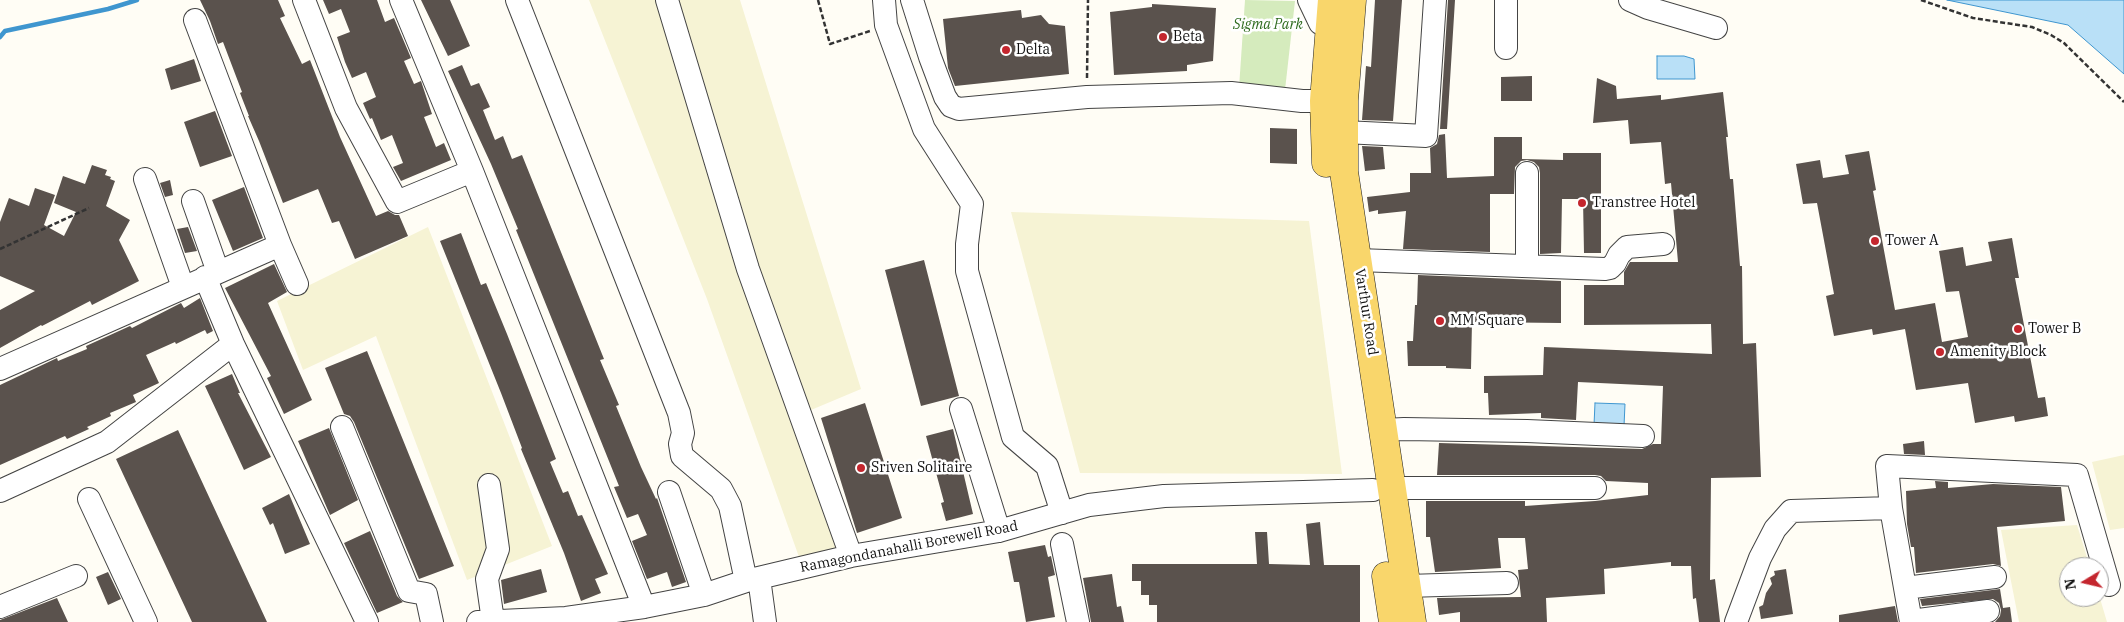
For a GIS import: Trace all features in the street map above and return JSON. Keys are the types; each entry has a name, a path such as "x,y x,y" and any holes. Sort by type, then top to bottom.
{"main road":[{"name":"Varthur Road","path":"1352,0 1344,132 1344,172 1384,430 1383,489 1392,622"},
{"name":"Varthur Road","path":"1326,12 1324,106 1326,174 1383,489 1406,586 1412,622"}],"street":[{"path":"304,0 346,108 397,202 472,172"},
{"path":"401,0 472,172 641,612"},
{"path":"517,0 679,413 683,433 680,444 682,456 721,489 730,506 765,622"},
{"path":"667,0 748,269 851,556"},
{"path":"884,0 886,25 924,129 972,204 967,244 967,271 1013,437 1047,466 1062,513"},
{"path":"912,0 945,97 951,106 959,109 1085,105 1324,106"},
{"path":"1309,0 1326,12"},
{"path":"1344,132 1426,136 1435,0"},
{"path":"1506,0 1506,48"},
{"path":"1630,0 1648,8 1716,28"},
{"path":"195,20 280,245 297,284"},
{"path":"1526,173 1527,266"},
{"path":"145,179 183,287"},
{"path":"193,201 211,274 233,344 367,622"},
{"path":"1358,260 1605,269 1610,268 1627,247 1663,244"},
{"path":"0,369 280,245"},
{"path":"0,491 107,442 233,344"},
{"path":"961,409 999,531"},
{"path":"342,427 409,591 426,594 432,622"},
{"path":"1384,430 1518,431 1643,436"},
{"path":"1988,611 1911,621 1891,508 1887,466 2077,475 2101,557"},
{"path":"489,485 498,549 487,579 493,621"},
{"name":"Ramagondanahalli Borewell Road","path":"478,622 641,612 752,580 851,556 999,531 1089,505 1164,496 1383,489 1595,488"},
{"path":"669,492 704,595"},
{"path":"89,499 146,622"},
{"path":"1736,622 1760,558 1775,529 1791,511 1891,508"},
{"path":"1062,544 1078,622"},
{"path":"0,607 76,576"},
{"path":"1905,588 1995,576"},
{"path":"1406,586 1507,583"}],"path":[{"path":"818,0 830,44 886,25"},
{"path":"1085,105 1088,0"},
{"path":"1921,0 1973,18 2032,27 2051,35 2064,43 2124,102"},
{"path":"0,249 89,208"}],"shaded area":[{"path":"589,0 740,0 861,389 811,410 855,546 799,557 707,299"},
{"path":"1011,212 1309,221 1342,474 1080,473"},
{"path":"428,227 552,546 467,580 376,336 303,370 277,301"},
{"path":"2124,455 2124,528 2110,530 2092,462"},
{"path":"2077,525 2087,557 2059,557 2059,607 2103,607 2107,622 2019,622 2001,530"}],"green space":[{"name":"Sigma Park","path":"1245,0 1295,1 1285,90 1239,88"}],"water":[{"path":"1947,0 2124,0 2124,74 2068,25"},
{"path":"1657,56 1684,56 1694,59 1695,79 1657,79"},
{"path":"1595,403 1625,404 1624,426 1594,425"}],"building":[{"path":"200,0 278,0 285,16 280,18 302,64 310,60 340,137 376,216 388,211 399,215 408,236 355,259 339,221 332,223 318,189 283,203 248,116 240,93 242,92 223,42 218,44"},
{"path":"323,0 377,0 385,22 394,18 411,58 404,61 414,84 421,81 432,114 424,117 436,147 444,143 451,160 401,181 393,167 403,163 392,135 381,140 372,118 370,119 363,103 376,97 366,72 352,78 345,62 337,37 350,32 341,9 329,14"},
{"path":"421,0 450,0 470,46 448,56"},
{"path":"1375,0 1402,0 1393,121 1362,120 1366,66 1371,67"},
{"path":"1448,0 1455,0 1447,129 1440,129"},
{"name":"Beta","path":"1152,4 1216,8 1213,61 1187,65 1187,71 1114,75 1110,12 1152,7"},
{"name":"Delta","path":"1021,10 1022,18 1041,15 1049,24 1065,26 1069,74 955,86 948,68 943,19"},
{"path":"194,59 201,81 171,90 165,69"},
{"path":"462,65 471,86 479,83 490,107 483,110 495,140 503,136 512,159 522,155 604,359 600,360 619,405 616,406 641,467 657,498 686,582 672,587 667,572 647,579 632,541 647,535 638,514 627,518 614,487 619,486 516,230 518,229 491,164 448,71"},
{"path":"1532,76 1532,101 1501,101 1501,77"},
{"path":"1597,78 1616,86 1617,99 1661,95 1661,100 1723,92 1730,179 1733,179 1740,266 1742,266 1743,344 1756,343 1761,477 1711,478 1710,580 1715,579 1720,622 1699,622 1696,598 1693,599 1691,566 1671,566 1671,562 1604,569 1605,594 1546,598 1547,622 1460,622 1460,612 1439,615 1437,598 1521,597 1518,570 1528,569 1525,538 1498,538 1501,568 1435,572 1430,537 1426,537 1426,501 1525,501 1525,506 1595,501 1648,495 1648,483 1606,481 1601,476 1595,475 1437,475 1439,443 1642,449 1653,444 1661,444 1663,386 1578,382 1576,420 1541,418 1541,413 1489,415 1488,393 1484,393 1484,376 1543,375 1544,347 1712,354 1711,324 1584,325 1584,285 1624,285 1624,272 1630,262 1678,262 1671,183 1665,184 1661,142 1630,144 1628,120 1593,123"},
{"path":"215,111 232,156 200,167 184,122"},
{"path":"1270,128 1297,129 1297,164 1270,163"},
{"path":"1445,134 1447,178 1494,176 1494,137 1522,137 1522,159 1563,160 1563,153 1601,153 1601,253 1584,253 1583,199 1562,199 1561,253 1540,254 1540,173 1539,167 1534,162 1527,160 1521,161 1515,167 1514,194 1490,194 1490,252 1403,249 1406,211 1378,214 1378,210 1369,212 1367,197 1410,192 1410,173 1431,173 1430,148 1437,144 1439,135"},
{"path":"1362,146 1383,147 1385,169 1365,171"},
{"path":"1869,151 1876,190 1873,191 1895,310 1935,303 1942,342 1968,337 1959,291 1946,292 1939,251 1963,247 1966,266 1992,261 1988,242 2012,238 2019,278 2015,278 2038,398 2045,397 2048,416 2015,422 2014,416 1975,423 1968,383 1916,390 1905,329 1873,335 1872,329 1834,336 1826,296 1834,294 1817,203 1803,204 1796,164 1820,160 1823,178 1849,174 1845,155"},
{"path":"92,165 107,170 105,175 115,181 106,206 130,220 119,240 139,281 92,305 90,301 0,348 0,310 35,291 0,276 0,222 9,198 29,206 35,188 55,195 44,225 64,236 76,212 54,203 63,176 85,184"},
{"path":"170,180 173,195 165,197 160,183"},
{"path":"244,187 263,238 233,251 212,200"},
{"path":"188,227 197,251 185,253 177,229"},
{"path":"461,233 481,285 486,283 507,334 556,459 550,462 563,493 568,491 578,516 582,515 608,574 595,579 601,593 581,601 564,553 521,449 501,393 440,241"},
{"path":"924,260 959,396 921,406 885,270"},
{"path":"274,264 287,292 268,303 312,400 284,414 267,378 271,376 225,288"},
{"path":"1418,275 1561,281 1561,323 1472,322 1471,369 1446,368 1446,366 1408,366 1407,341 1413,341"},
{"path":"200,298 213,331 207,334 205,330 176,344 175,342 146,355 159,383 133,395 136,402 110,413 111,416 87,427 89,429 67,439 65,436 0,465 0,385 57,358 58,361 87,349 86,346 130,326 132,328 181,303 184,308"},
{"path":"367,351 454,566 419,579 354,422 350,416 344,414 325,368"},
{"path":"232,374 240,393 238,393 271,457 244,470 205,386"},
{"name":"Sriven Solitaire","path":"865,403 902,518 857,533 821,418"},
{"path":"329,428 358,500 330,515 298,441"},
{"path":"953,429 973,514 946,521 941,503 944,502 926,436"},
{"path":"178,430 267,622 192,622 116,459"},
{"path":"1924,441 1925,455 1904,454 1903,444"},
{"path":"1935,481 1948,482 1948,488 1993,484 2061,487 2065,521 1997,527 2001,566 1993,564 1916,573 1914,547 1911,547 1907,524 1906,491 1936,488"},
{"path":"289,494 310,544 285,554 273,523 270,525 262,508"},
{"path":"1320,522 1324,565 1360,565 1360,622 1157,622 1157,605 1149,605 1149,595 1141,595 1141,581 1132,581 1132,564 1257,564 1255,532 1267,532 1269,564 1310,565 1306,524"},
{"path":"370,531 397,596 403,602 377,613 344,543"},
{"path":"1045,545 1048,557 1051,556 1055,575 1048,577 1055,617 1026,622 1019,582 1014,582 1008,552"},
{"path":"541,569 547,592 504,604 501,580"},
{"path":"1786,569 1793,614 1761,619 1759,607 1763,605 1766,593 1772,584 1770,578 1775,575 1774,571"},
{"path":"108,572 121,599 108,605 96,577"},
{"path":"1112,574 1117,607 1121,606 1124,622 1091,622 1083,578"},
{"path":"2000,589 2003,608 2010,607 2012,622 1995,622 2000,616 2001,610 1999,603 1993,599 1922,606 1920,599"},
{"path":"57,598 68,622 0,622 0,620"},
{"path":"1895,606 1898,622 1839,622 1839,615"}],"waterway":[{"path":"0,37 5,31 108,9 137,0"}],"place":[{"name":"Beta","path":"1163,37"},
{"name":"Delta","path":"1006,50"},
{"name":"Transtree Hotel","path":"1582,203"},
{"name":"Tower A","path":"1875,241"},
{"name":"MM Square","path":"1440,321"},
{"name":"Tower B","path":"2018,329"},
{"name":"Amenity Block","path":"1940,352"},
{"name":"Sriven Solitaire","path":"861,468"}]}
